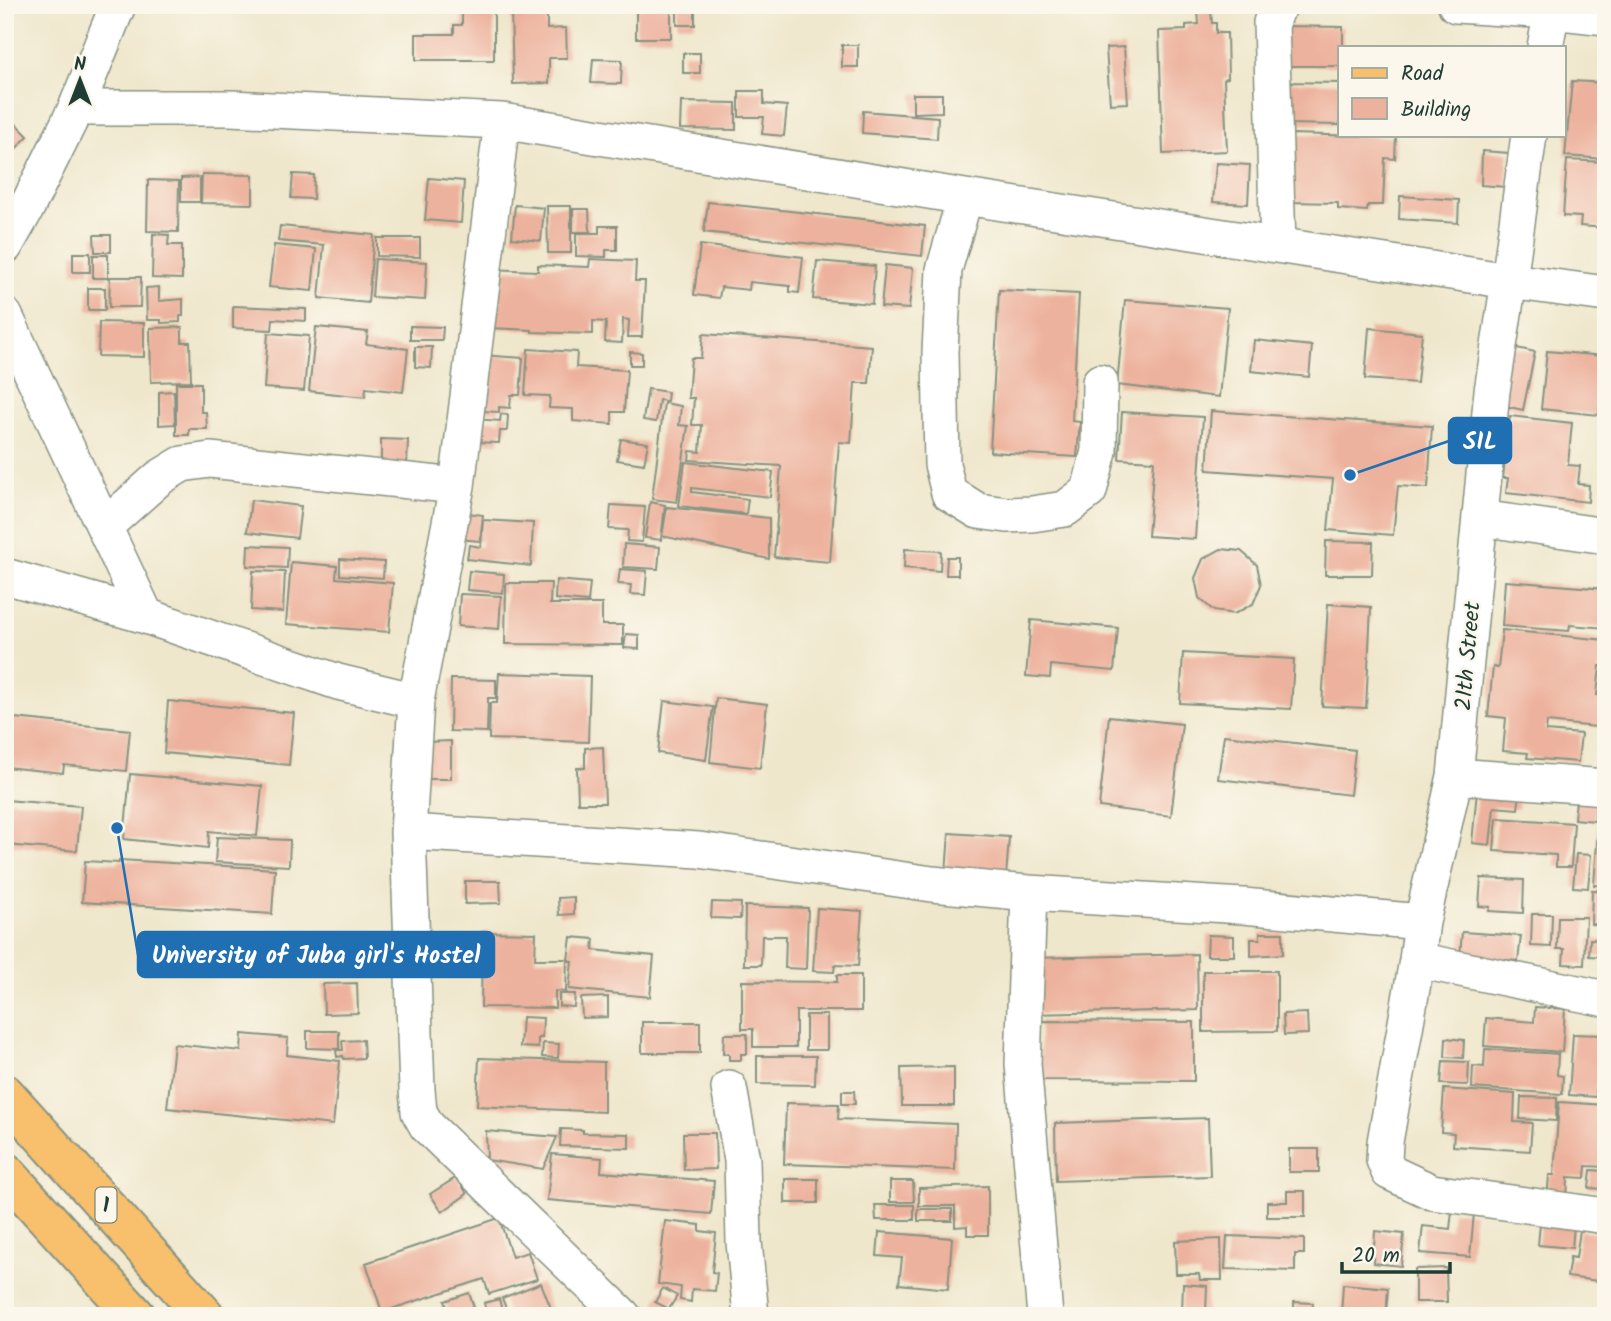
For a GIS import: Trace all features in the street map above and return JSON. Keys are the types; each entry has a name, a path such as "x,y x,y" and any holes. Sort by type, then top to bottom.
{"main road":[{"name":"1","path":"5,1094 205,1316"},
{"name":"1","path":"5,1172 136,1316"}],"street":[{"path":"5,246 76,108 118,5"},
{"path":"1278,245 1270,23 1280,5"},
{"path":"1456,5 1552,8 1606,17"},
{"path":"1545,46 1552,8"},
{"path":"76,108 230,108 502,121 965,197 1606,294"},
{"path":"502,121 457,486 416,701 408,832 419,1112 427,1126 623,1316"},
{"name":"21th Street","path":"1529,136 1492,391 1455,776 1422,922 1384,1160 1389,1172 1432,1192 1606,1216"},
{"path":"965,197 944,270 940,352 942,464 949,493 978,511 1007,515 1065,509 1090,491 1098,451 1100,382"},
{"path":"5,316 146,615"},
{"path":"105,526 159,478 182,464 210,460 457,486"},
{"path":"1480,518 1606,536"},
{"path":"5,576 146,615 338,682 416,701"},
{"path":"1455,776 1606,787"},
{"path":"408,832 699,850 932,884 1029,893 1243,906 1422,922"},
{"path":"1029,893 1023,1064 1045,1316"},
{"path":"1417,960 1606,999"},
{"path":"729,1088 742,1160 744,1242 751,1316"}],"building":[{"path":"462,5 494,5 494,60 416,60 416,34 454,34 454,25 462,25"},
{"path":"636,5 671,5 671,38 636,38"},
{"path":"677,5 695,5 695,25 677,25"},
{"path":"917,5 971,5 971,8 917,9"},
{"path":"547,7 547,29 566,28 567,58 549,58 549,83 513,84 511,9"},
{"path":"1211,11 1212,23 1216,23 1216,33 1227,33 1228,78 1224,79 1227,151 1163,154 1159,31 1186,30 1186,25 1199,24 1198,12"},
{"path":"1285,26 1343,27 1343,46 1338,46 1338,66 1284,66"},
{"path":"842,45 858,45 858,67 842,67"},
{"path":"1124,47 1128,103 1110,104 1106,48"},
{"path":"683,53 700,53 700,73 683,73"},
{"path":"593,59 622,60 621,84 591,83"},
{"path":"1572,81 1606,83 1603,120 1606,120 1606,159 1565,156"},
{"path":"1287,82 1338,83 1338,125 1286,124"},
{"path":"739,91 764,91 764,104 787,106 784,136 762,134 764,117 739,117"},
{"path":"913,94 942,94 942,112 913,113"},
{"path":"681,102 736,103 736,130 680,129"},
{"path":"863,111 938,117 937,139 862,133"},
{"path":"14,122 28,136 11,154 5,149 5,131"},
{"path":"1292,134 1396,137 1395,159 1385,158 1383,205 1368,205 1367,211 1338,209 1338,203 1290,202"},
{"path":"1482,151 1509,153 1506,187 1481,185"},
{"path":"1567,160 1606,162 1606,228 1580,226 1581,217 1563,216"},
{"path":"1216,163 1250,165 1248,204 1213,202"},
{"path":"202,174 253,175 253,204 201,203"},
{"path":"293,174 314,175 313,199 291,198"},
{"path":"200,177 200,202 181,202 181,178"},
{"path":"429,178 464,181 461,223 425,220"},
{"path":"148,180 179,181 178,232 147,231"},
{"path":"1400,196 1459,200 1458,223 1399,219"},
{"path":"708,202 925,226 922,256 704,232"},
{"path":"515,205 544,208 541,241 512,238"},
{"path":"547,206 571,206 571,253 548,253"},
{"path":"573,209 589,209 590,232 573,232"},
{"path":"280,226 374,235 368,303 319,298 324,245 278,241"},
{"path":"599,226 617,226 617,250 606,250 606,257 576,256 576,233 599,233"},
{"path":"153,234 169,235 168,245 182,245 182,279 152,278"},
{"path":"94,235 111,235 111,252 95,252"},
{"path":"377,238 420,238 420,257 377,256"},
{"path":"274,245 316,249 312,291 269,287"},
{"path":"700,245 803,257 799,293 790,292 790,286 750,282 749,290 721,287 719,298 694,295"},
{"path":"73,253 90,253 90,272 73,272"},
{"path":"93,255 108,255 108,278 93,278"},
{"path":"375,259 427,262 425,300 372,297"},
{"path":"590,259 636,261 635,281 645,281 642,337 628,337 629,320 623,319 622,343 605,342 606,322 593,321 593,334 488,328 491,269 538,271 538,265 589,267"},
{"path":"817,261 875,266 872,304 813,299"},
{"path":"885,265 913,268 909,309 881,307"},
{"path":"110,277 141,277 140,307 109,307"},
{"path":"159,287 159,301 183,299 183,316 180,316 180,322 161,323 161,320 147,320 146,288"},
{"path":"88,288 105,288 105,310 88,310"},
{"path":"999,290 1079,294 1072,421 1080,422 1077,457 990,452"},
{"path":"1125,300 1228,308 1219,397 1117,385"},
{"path":"233,306 306,309 306,321 273,319 272,330 233,328"},
{"path":"99,322 144,323 144,357 98,356"},
{"path":"410,326 443,327 442,340 410,340"},
{"path":"182,327 182,342 190,342 191,381 151,382 150,328"},
{"path":"316,327 368,332 366,344 408,349 403,392 366,388 365,397 309,391"},
{"path":"1369,328 1422,333 1417,383 1365,379"},
{"path":"268,333 309,336 304,391 264,388"},
{"path":"703,334 872,346 869,383 855,383 851,443 839,442 830,562 774,557 781,466 689,460 690,451 700,452 702,425 692,425 694,398 688,398 691,358 701,358"},
{"path":"1254,340 1312,346 1309,377 1251,371"},
{"path":"1508,346 1535,352 1523,410 1496,404"},
{"path":"415,347 432,347 431,368 415,367"},
{"path":"528,349 577,352 576,367 627,370 624,412 612,412 612,424 573,421 573,409 549,408 550,396 525,395"},
{"path":"1547,351 1604,356 1599,415 1541,409"},
{"path":"630,352 642,353 642,365 630,365"},
{"path":"482,355 523,358 520,395 511,395 510,408 499,407 499,412 483,411"},
{"path":"176,383 201,383 201,412 206,412 207,429 189,429 189,435 176,435"},
{"path":"648,389 668,392 667,401 659,400 656,422 643,420"},
{"path":"174,391 175,424 159,425 159,392"},
{"path":"664,403 681,406 679,425 688,426 677,502 652,499"},
{"path":"1211,411 1432,426 1428,488 1398,486 1393,535 1328,530 1333,479 1207,470"},
{"path":"1122,412 1203,417 1195,539 1148,536 1154,461 1119,459"},
{"path":"501,414 508,415 507,431 500,431 499,443 474,442 476,419 500,421"},
{"path":"1510,416 1572,423 1568,465 1580,466 1578,484 1589,485 1588,502 1506,493 1508,478 1503,478"},
{"path":"381,439 408,440 407,465 381,464"},
{"path":"621,439 648,443 644,464 617,460"},
{"path":"685,462 773,472 770,497 692,488 692,492 748,499 746,514 679,506"},
{"path":"251,500 301,506 297,538 247,532"},
{"path":"650,502 665,505 661,540 645,538"},
{"path":"611,505 645,507 642,542 627,541 628,530 609,529"},
{"path":"667,507 769,518 769,559 662,536"},
{"path":"461,512 483,515 480,541 458,539"},
{"path":"483,520 533,523 531,566 467,559 469,545 481,547"},
{"path":"1326,541 1373,542 1372,575 1325,575"},
{"path":"624,544 660,547 658,569 623,567"},
{"path":"248,545 288,547 287,568 247,566"},
{"path":"905,549 941,551 940,571 904,568"},
{"path":"1221,549 1241,551 1257,565 1261,585 1253,604 1234,614 1214,611 1199,598 1195,578 1203,559"},
{"path":"947,557 958,557 958,575 946,575"},
{"path":"340,559 384,562 383,578 340,575"},
{"path":"291,562 337,566 336,578 393,583 389,632 286,624"},
{"path":"620,569 647,571 645,595 630,594 631,585 618,584"},
{"path":"253,571 285,572 283,612 251,610"},
{"path":"469,571 504,574 503,593 467,590"},
{"path":"556,580 590,583 588,602 555,599"},
{"path":"1505,581 1606,589 1606,628 1570,625 1569,631 1502,626"},
{"path":"506,583 551,583 550,604 602,604 602,625 623,625 623,645 505,644"},
{"path":"460,594 501,596 499,629 458,626"},
{"path":"1328,604 1371,607 1366,708 1322,706"},
{"path":"1031,620 1118,628 1114,671 1051,665 1050,678 1026,676"},
{"path":"1502,630 1606,640 1606,666 1600,666 1597,695 1606,696 1606,728 1547,722 1546,731 1581,734 1578,762 1527,758 1528,753 1503,751 1506,718 1488,716 1493,667 1498,668"},
{"path":"626,634 639,635 639,649 624,648"},
{"path":"1183,653 1294,659 1291,709 1180,703"},
{"path":"499,673 590,676 588,742 489,739 490,703 497,703"},
{"path":"451,679 496,680 496,698 488,698 487,732 450,731"},
{"path":"716,698 767,704 760,768 710,762"},
{"path":"168,701 294,713 289,765 164,753"},
{"path":"664,701 713,707 706,760 658,753"},
{"path":"1109,716 1182,724 1171,816 1099,807"},
{"path":"5,717 130,730 126,771 64,765 63,773 5,767"},
{"path":"1224,735 1355,750 1350,795 1218,779"},
{"path":"451,741 451,779 423,779 422,742"},
{"path":"603,747 605,803 578,803 577,768 585,768 585,748"},
{"path":"130,774 262,786 257,836 209,831 208,848 124,839"},
{"path":"1477,791 1520,794 1518,809 1494,807 1490,845 1472,843"},
{"path":"5,800 81,806 77,851 5,845"},
{"path":"1576,800 1596,802 1595,821 1574,819"},
{"path":"1600,802 1606,803 1606,886 1594,885"},
{"path":"1497,818 1574,823 1571,867 1556,867 1556,855 1494,851"},
{"path":"949,833 1009,837 1006,878 946,873"},
{"path":"217,837 290,840 289,866 215,862"},
{"path":"1576,854 1591,855 1588,888 1573,887"},
{"path":"119,860 275,869 272,914 82,902 85,861 119,863"},
{"path":"1481,878 1524,880 1523,913 1489,911 1490,907 1479,906"},
{"path":"465,881 500,881 501,903 465,904"},
{"path":"1592,890 1606,891 1606,925 1591,924"},
{"path":"574,897 574,914 559,915 558,898"},
{"path":"712,902 741,903 740,919 711,918"},
{"path":"745,906 808,908 806,969 785,968 786,936 762,936 761,965 744,965"},
{"path":"817,908 862,911 858,966 835,965 834,972 813,971"},
{"path":"1532,914 1552,914 1551,947 1531,946"},
{"path":"1558,917 1586,917 1584,965 1563,964 1564,949 1557,949"},
{"path":"482,932 536,933 535,959 567,959 566,992 555,991 555,1008 481,1007"},
{"path":"1462,932 1521,936 1518,961 1460,956"},
{"path":"1260,933 1283,933 1283,954 1251,956 1251,939 1260,939"},
{"path":"1208,935 1234,936 1234,956 1207,956"},
{"path":"571,937 594,939 593,950 654,956 650,997 569,989 572,961 568,960"},
{"path":"1590,939 1606,940 1606,957 1589,956"},
{"path":"1197,954 1198,1010 1032,1014 1031,958"},
{"path":"1203,971 1277,971 1277,1031 1203,1032"},
{"path":"837,975 861,975 861,1011 796,1011 796,1047 753,1047 753,1029 742,1029 742,981 837,982"},
{"path":"357,983 358,1013 324,1014 323,984"},
{"path":"559,994 575,994 574,1007 559,1006"},
{"path":"608,997 608,1017 582,1018 581,998"},
{"path":"1535,1007 1565,1009 1562,1052 1484,1046 1486,1018 1534,1022"},
{"path":"1307,1013 1308,1034 1284,1035 1283,1014"},
{"path":"806,1015 827,1015 827,1050 806,1050"},
{"path":"522,1017 543,1018 542,1038 538,1038 538,1048 520,1047"},
{"path":"1040,1021 1194,1022 1194,1081 1040,1080"},
{"path":"642,1022 700,1022 700,1053 642,1053"},
{"path":"307,1031 339,1031 339,1049 307,1048"},
{"path":"242,1034 288,1038 287,1055 340,1061 333,1125 167,1108 174,1044 241,1051"},
{"path":"724,1034 747,1034 747,1054 741,1054 741,1060 729,1060 729,1054 723,1054"},
{"path":"1573,1034 1603,1035 1603,1039 1606,1039 1606,1072 1597,1072 1596,1097 1569,1095"},
{"path":"1446,1038 1464,1040 1463,1058 1445,1057"},
{"path":"363,1040 364,1058 337,1057 336,1050 343,1050 342,1041"},
{"path":"543,1043 559,1044 558,1058 542,1057"},
{"path":"1485,1049 1558,1054 1557,1075 1563,1076 1562,1094 1472,1088 1473,1066 1484,1067"},
{"path":"757,1056 816,1056 815,1085 757,1084"},
{"path":"479,1058 604,1062 604,1112 477,1106"},
{"path":"1443,1061 1469,1062 1468,1085 1441,1084"},
{"path":"954,1067 954,1106 902,1106 901,1068"},
{"path":"1444,1089 1515,1094 1514,1122 1532,1123 1530,1151 1453,1146 1454,1133 1441,1132"},
{"path":"842,1091 854,1091 855,1104 842,1104"},
{"path":"1521,1097 1557,1098 1556,1121 1520,1119"},
{"path":"1559,1102 1606,1105 1606,1167 1586,1166 1585,1178 1568,1177 1567,1203 1547,1201 1549,1175 1554,1175"},
{"path":"786,1103 839,1104 838,1119 956,1124 955,1170 784,1164"},
{"path":"1208,1118 1210,1176 1056,1181 1055,1123"},
{"path":"561,1129 583,1130 583,1133 629,1134 629,1148 560,1146"},
{"path":"486,1131 557,1137 543,1169 487,1160"},
{"path":"683,1133 715,1133 716,1169 684,1170"},
{"path":"1289,1149 1319,1149 1319,1172 1289,1172"},
{"path":"552,1154 602,1158 601,1172 714,1181 711,1214 547,1200"},
{"path":"1591,1170 1606,1171 1604,1189 1589,1188"},
{"path":"457,1177 467,1194 442,1212 430,1194"},
{"path":"785,1179 818,1179 818,1203 785,1203"},
{"path":"890,1181 913,1181 914,1202 890,1202"},
{"path":"988,1186 988,1235 967,1235 967,1226 955,1227 955,1206 919,1206 919,1188"},
{"path":"1287,1191 1305,1191 1305,1217 1267,1217 1267,1202 1287,1202"},
{"path":"875,1205 914,1205 914,1220 876,1220"},
{"path":"918,1209 952,1209 952,1221 918,1221"},
{"path":"1452,1211 1474,1213 1470,1257 1420,1253 1423,1226 1450,1229"},
{"path":"499,1218 512,1257 528,1252 537,1279 489,1294 484,1279 382,1312 366,1263"},
{"path":"665,1221 700,1225 700,1231 716,1233 712,1272 717,1273 715,1291 692,1289 691,1302 680,1300 681,1287 658,1284"},
{"path":"1540,1223 1574,1226 1572,1248 1538,1245"},
{"path":"1580,1230 1606,1234 1606,1282 1567,1277 1570,1257 1576,1258"},
{"path":"1375,1231 1404,1234 1401,1266 1373,1263"},
{"path":"879,1232 952,1238 948,1289 899,1284 902,1258 877,1256"},
{"path":"1227,1236 1304,1239 1304,1254 1295,1254 1295,1271 1225,1269"},
{"path":"1221,1239 1222,1280 1200,1280 1199,1274 1176,1274 1175,1241"},
{"path":"1446,1268 1447,1302 1415,1302 1415,1269"},
{"path":"541,1283 554,1316 509,1316 502,1298"},
{"path":"1183,1284 1207,1286 1206,1312 1182,1312"},
{"path":"1343,1284 1388,1288 1386,1316 1341,1316"},
{"path":"663,1288 677,1296 669,1309 655,1302"},
{"path":"469,1293 477,1316 450,1316 445,1301"},
{"path":"499,1299 503,1314 487,1316 484,1303"},
{"path":"1294,1302 1313,1303 1312,1316 1294,1316"}],"place":[{"name":"SIL","path":"1350,475"},
{"name":"University of Juba girl's Hostel","path":"117,828"}]}
